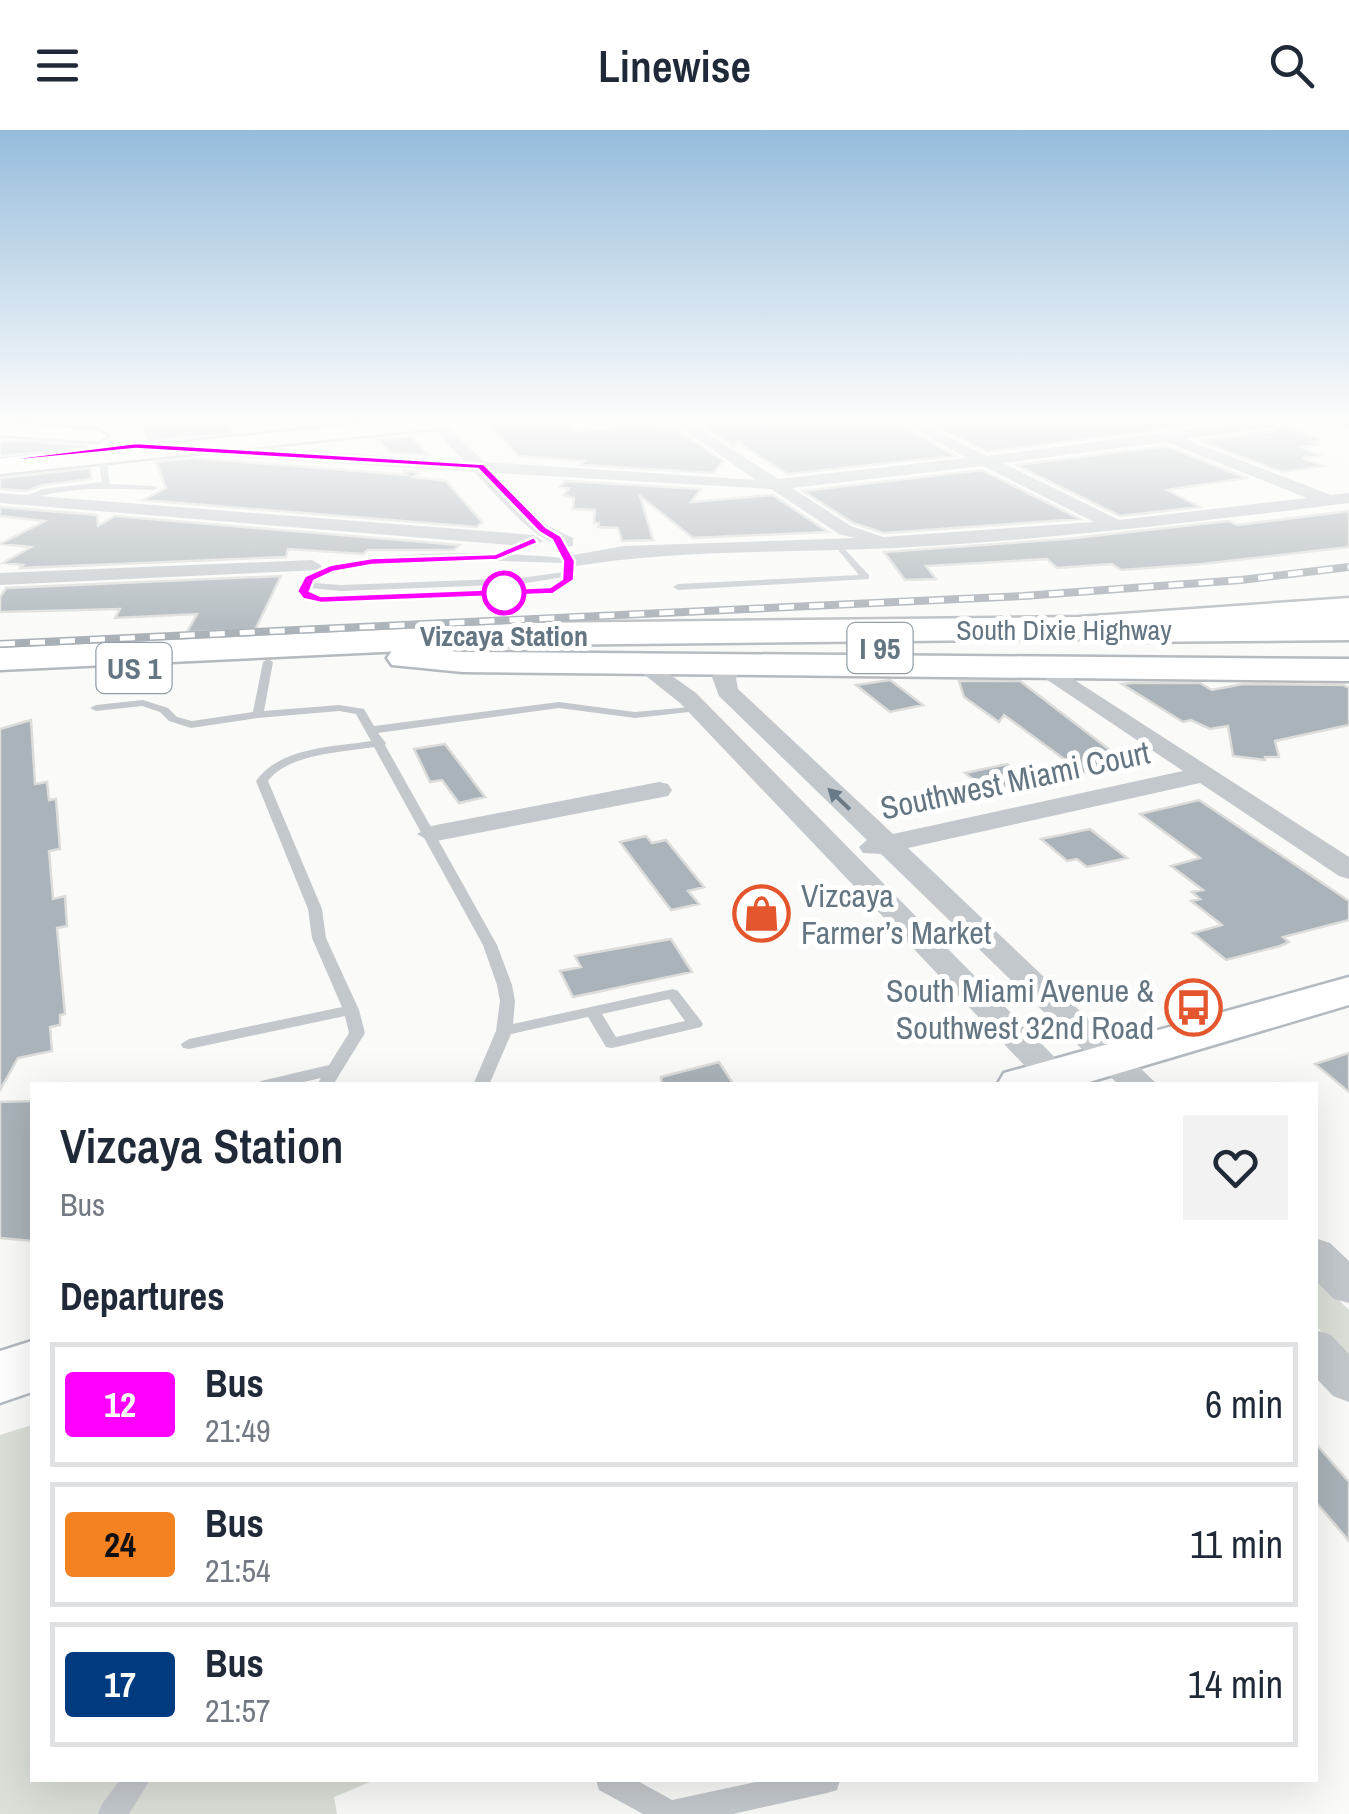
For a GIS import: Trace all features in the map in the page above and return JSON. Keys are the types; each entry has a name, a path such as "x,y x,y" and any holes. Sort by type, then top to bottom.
{"highway":[{"path":"1079,628 1349,610"},
{"name":"South Dixie Highway","path":"0,659 583,633 1079,628"},
{"name":"I 95","path":"404,658 465,651 629,646 1168,651 1349,647"},
{"name":"South Dixie Highway","path":"0,675 404,658"}],"main road":[{"name":"South Dixie Highway","path":"1079,628 1114,632 1349,630"},
{"name":"South Dixie Highway","path":"404,658 1349,670"},
{"path":"1047,1082 1126,1072 1349,992"},
{"path":"0,1377 30,1368"}],"street":[{"path":"46,502 544,536 624,552"},
{"path":"514,502 544,536"},
{"path":"797,502 841,537"},
{"path":"1067,502 1116,526"},
{"path":"568,568 624,552 841,537 908,540 1116,526 1319,502"},
{"path":"497,557 544,536"},
{"path":"0,579 309,575"},
{"path":"644,663 698,708 840,854 1047,1082"},
{"path":"735,664 724,677 727,691 1126,1072"},
{"path":"1042,666 1349,870"},
{"name":"Southwest Miami Court","path":"840,854 1205,774"},
{"path":"431,834 659,790"},
{"path":"1318,1257 1349,1287"},
{"path":"1318,1351 1349,1383"}],"lane":[{"path":"544,536 568,568"},
{"path":"678,587 866,577 841,537"},
{"path":"497,557 568,568 562,587 544,592 346,600 307,596 309,575 354,564 497,557"},
{"path":"258,715 268,662"},
{"path":"96,708 144,704 164,710 190,726 258,715 340,708 360,711 431,834 503,974 510,1008 508,1030 482,1082"},
{"path":"372,730 559,706 635,715 698,708"},
{"path":"327,1082 357,1034 351,1010 319,938 315,909 262,781 264,773 294,758 380,742"},
{"path":"508,1030 674,994 695,1024 612,1043 593,1012"},
{"path":"190,1044 351,1010"},
{"path":"279,1082 336,1069"},
{"path":"112,1814 136,1782"},
{"path":"612,1782 670,1814 817,1782"}],"shaded area":[{"path":"1318,1280 1349,1310 1349,1360 1318,1328"},
{"path":"30,1426 30,1782 370,1782 334,1797 337,1814 0,1814 0,1435"}],"building":[{"path":"163,502 464,502 482,522 477,527"},
{"path":"574,502 642,502 653,540 622,541 618,528 598,527 599,523 594,523 595,510 573,509"},
{"path":"647,502 783,502 828,532 693,538"},
{"path":"820,502 1045,502 1080,519 884,533 853,523"},
{"path":"1091,502 1189,502 1200,507 1120,516"},
{"path":"0,507 97,515 98,526 115,516 459,545 454,550 368,550 363,554 288,549 286,557 20,568 23,565 3,563 31,547 0,544 45,521 0,516"},
{"path":"1349,511 1349,547 1202,564 1121,570 1112,564 1057,568 1047,559 926,566 936,579 905,580 884,552 1066,539 1229,521 1237,525"},
{"path":"281,576 255,630 187,632 197,614 115,618 120,609 0,612 0,597 6,588"},
{"path":"890,680 923,705 890,712 856,685"},
{"path":"959,681 1020,681 1128,764 1083,773 1004,715 999,722 964,697"},
{"path":"1200,683 1212,690 1243,684 1343,685 1349,688 1349,725 1275,741 1279,757 1265,760 1233,756 1228,726 1210,729 1191,720 1183,722 1122,684"},
{"path":"31,720 35,784 47,782 49,800 56,799 60,849 49,851 53,899 65,896 67,926 57,928 65,1014 60,1015 60,1025 50,1027 52,1051 18,1058 0,1090 0,729"},
{"path":"445,744 485,797 459,803 442,780 430,782 414,749"},
{"path":"1007,764 1028,781 986,790 965,773"},
{"path":"1199,800 1349,901 1349,920 1283,937 1289,942 1226,960 1193,933 1222,925 1191,901 1200,899 1192,892 1203,890 1171,866 1200,858 1140,814"},
{"path":"1090,829 1127,858 1087,867 1077,859 1067,861 1041,839"},
{"path":"646,836 652,843 666,840 704,887 688,891 699,904 671,910 620,842"},
{"path":"671,939 692,972 573,997 560,971 581,967 575,956"},
{"path":"1349,1053 1349,1092 1315,1064"},
{"path":"719,1062 732,1082 662,1082 661,1077"},
{"path":"30,1101 30,1241 0,1238 0,1102"},
{"path":"1318,1446 1349,1482 1349,1541 1318,1505"}],"railway":[{"path":"0,644 1023,596 1241,580 1349,567"}],"bus line":[{"name":"12","path":"515,502 542,530 557,538 569,561 568,580 562,587 534,592 346,600 321,600 307,596 304,591 309,578 330,568 372,562 497,557 526,547 534,540"}],"place":[{"name":"Vizcaya Station","path":"504,593"},
{"name":"Vizcaya Farmer’s Market","path":"762,913"},
{"name":"South Miami Avenue & Southwest 32nd Road","path":"1193,1008"}]}
